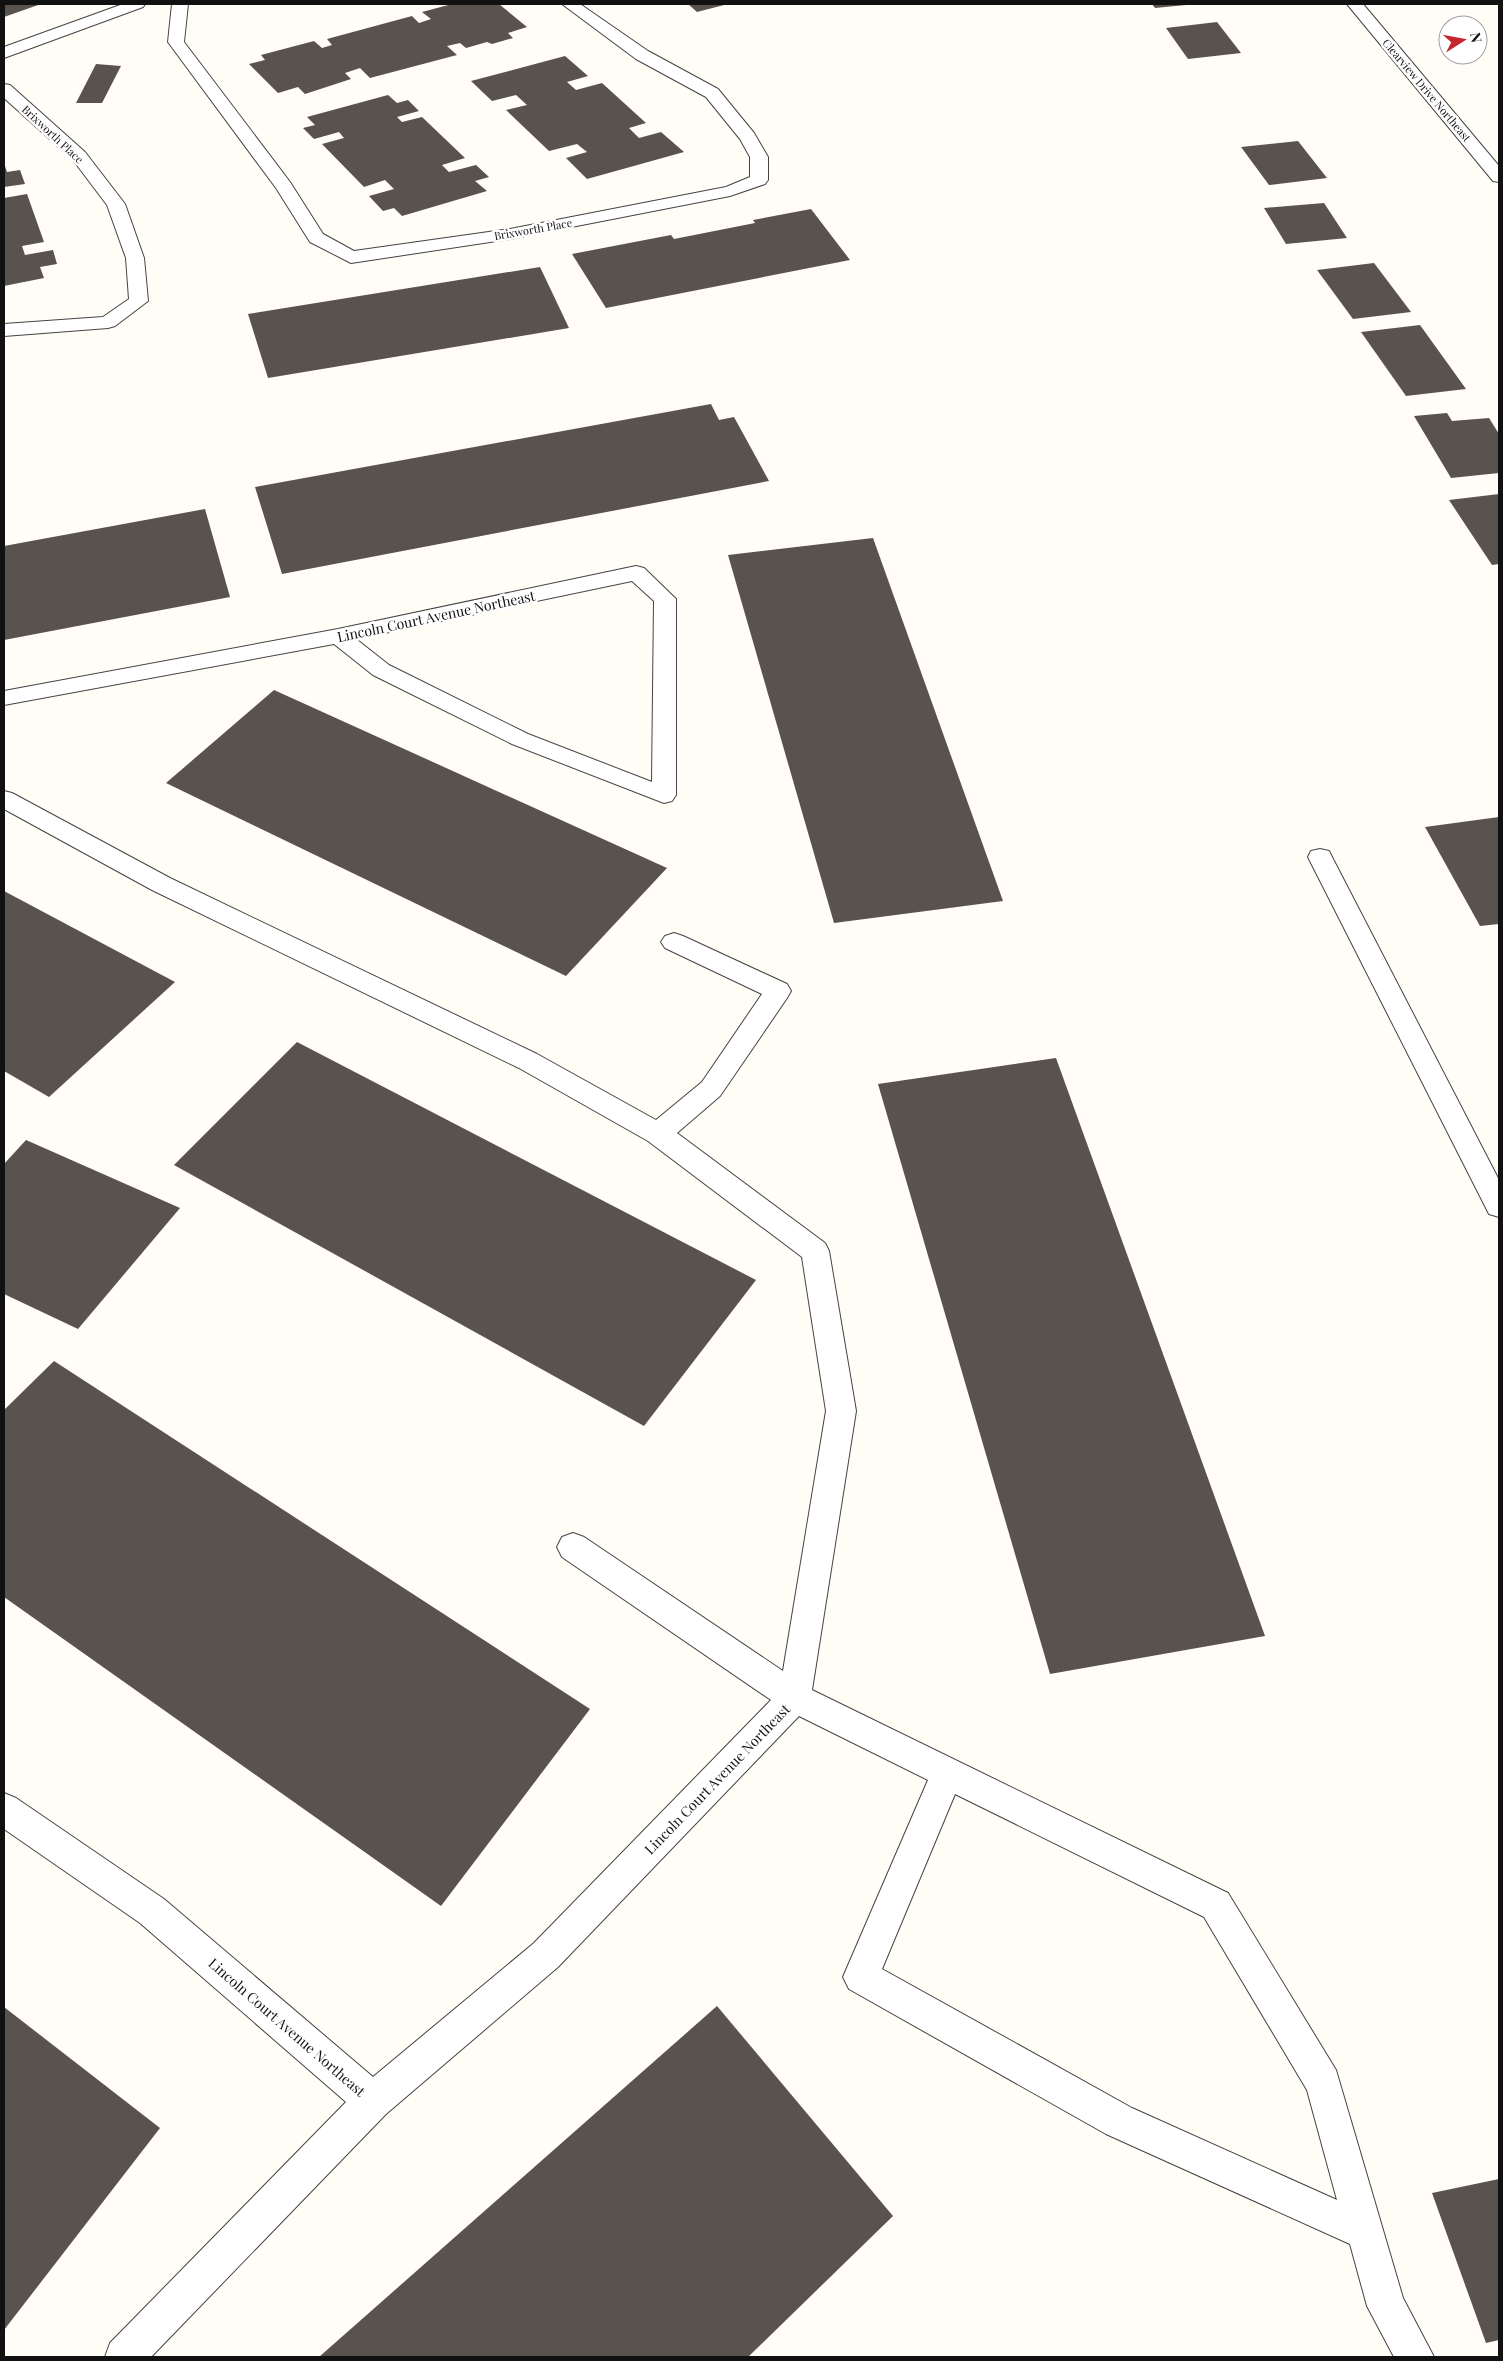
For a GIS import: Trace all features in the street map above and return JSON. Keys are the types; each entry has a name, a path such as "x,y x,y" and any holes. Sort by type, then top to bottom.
{"street":[{"path":"4,53 137,4"},
{"name":"Brixworth Place","path":"180,4 176,42 284,186 316,238 351,257 510,234 730,191 760,180 759,157 748,137 712,93 642,55 570,4"},
{"name":"Clearview Drive Northeast","path":"1355,4 1499,177"},
{"name":"Brixworth Place","path":"4,89 79,156 116,204 135,258 138,301 108,322 4,330"},
{"name":"Lincoln Court Avenue Northeast","path":"4,698 338,636 636,573 665,599 664,795 520,739 381,670 338,636"},
{"name":"Lincoln Court Avenue Northeast","path":"4,799 161,884 528,1061 658,1134 815,1251 841,1411 795,1698 546,1955 373,2101 152,1911 4,1809"},
{"path":"1320,857 1499,1206"},
{"path":"658,1134 711,1089 778,991 674,942"},
{"path":"573,1547 795,1698 1216,1905 1323,2083 1386,2306 1415,2357"},
{"path":"948,1772 861,1977 1119,2121 1365,2232"},
{"path":"124,2357 373,2101"}],"building":[{"path":"4,4 41,4 4,17"},
{"path":"452,4 499,4 527,27 508,33 513,38 492,44 487,42 466,48 460,43 447,46 457,55 370,78 360,68 345,73 351,79 305,94 298,87 278,93 249,64 265,60 261,55 314,41 322,48 332,45 327,39 412,16 419,23 431,19 422,12"},
{"path":"688,4 728,4 697,12"},
{"path":"1152,4 1186,4 1186,5 1155,8"},
{"path":"1217,22 1241,53 1188,59 1166,28"},
{"path":"565,56 588,76 567,82 576,90 602,83 646,123 629,128 639,138 661,132 684,152 587,179 566,158 587,152 577,144 549,151 506,110 527,105 516,95 492,101 471,81"},
{"path":"96,64 121,66 102,103 76,103"},
{"path":"388,95 397,103 408,100 419,111 397,117 402,122 422,117 465,158 442,165 449,172 476,165 489,177 475,181 487,191 402,216 394,208 383,211 369,196 394,189 385,180 364,187 322,144 344,138 339,132 314,139 303,128 315,125 307,117"},
{"path":"1298,141 1327,178 1269,185 1241,147"},
{"path":"4,163 7,172 20,170 25,184 4,187"},
{"path":"27,194 44,242 22,246 25,255 53,250 57,264 40,267 44,278 4,286 4,198"},
{"path":"1324,203 1347,238 1286,244 1264,208"},
{"path":"811,209 850,260 606,308 572,254 671,235 674,239 755,223 753,220"},
{"path":"1374,263 1411,312 1353,319 1317,270"},
{"path":"540,267 569,328 268,378 248,314"},
{"path":"1420,325 1466,389 1406,396 1361,332"},
{"path":"711,404 719,420 734,417 769,481 282,574 255,487"},
{"path":"1447,413 1452,421 1489,418 1499,434 1499,473 1451,478 1414,416"},
{"path":"1499,494 1499,564 1492,565 1449,500"},
{"path":"205,509 230,597 4,640 4,546"},
{"path":"873,538 1003,901 834,923 728,555"},
{"path":"274,690 667,868 566,976 166,783"},
{"path":"1499,817 1499,924 1480,926 1425,827"},
{"path":"4,891 175,982 49,1097 4,1071"},
{"path":"297,1042 756,1280 644,1426 174,1165"},
{"path":"1056,1058 1265,1636 1050,1674 878,1084"},
{"path":"26,1140 180,1208 78,1329 4,1294 4,1164"},
{"path":"54,1361 590,1709 441,1906 4,1597 4,1410"},
{"path":"717,2006 893,2216 748,2357 319,2357"},
{"path":"4,2007 160,2128 4,2330"},
{"path":"1499,2179 1499,2340 1486,2343 1432,2193"}]}
